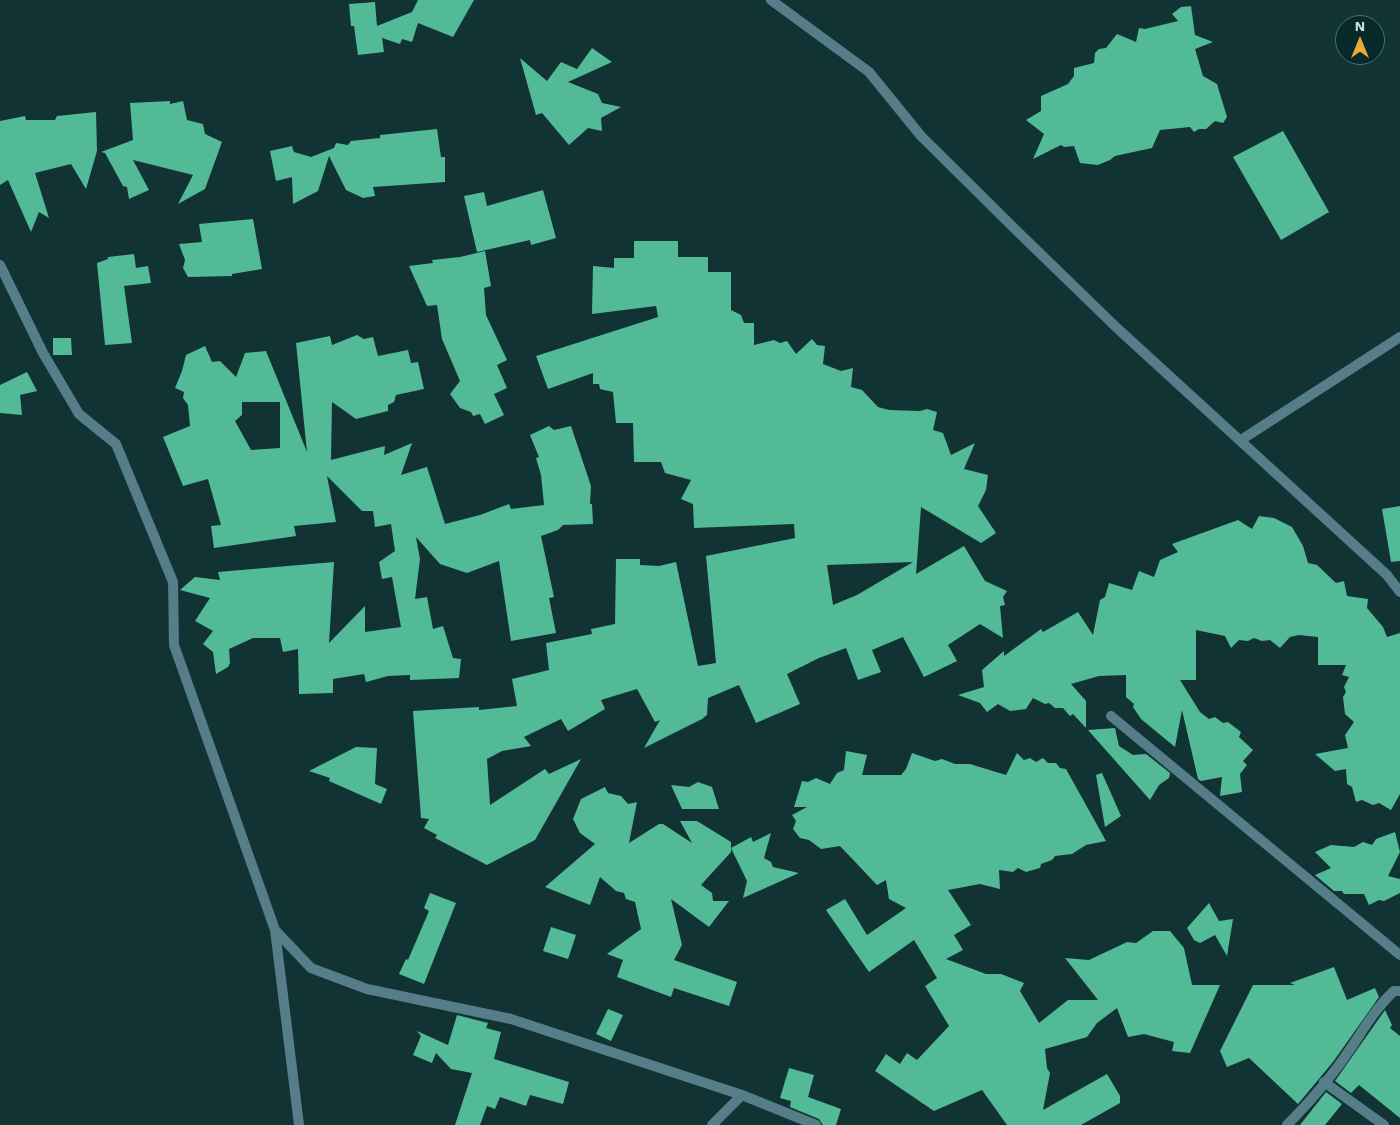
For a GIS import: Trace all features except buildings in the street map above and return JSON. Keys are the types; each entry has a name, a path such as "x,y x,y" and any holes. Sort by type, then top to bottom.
{"street":[{"path":"771,0 869,72 921,136 1010,224 1117,328 1387,575 1400,592"},
{"path":"0,265 44,353 79,414 116,444 173,582 174,645 275,930 299,1125"},
{"path":"1241,440 1400,337"},
{"path":"1112,716 1400,955"},
{"path":"275,930 311,968 367,989 511,1019 742,1095 816,1125"},
{"path":"1287,1125 1352,1046 1378,1005 1394,990 1400,991"},
{"path":"1324,1082 1384,1125"},
{"path":"712,1125 742,1095"}]}
